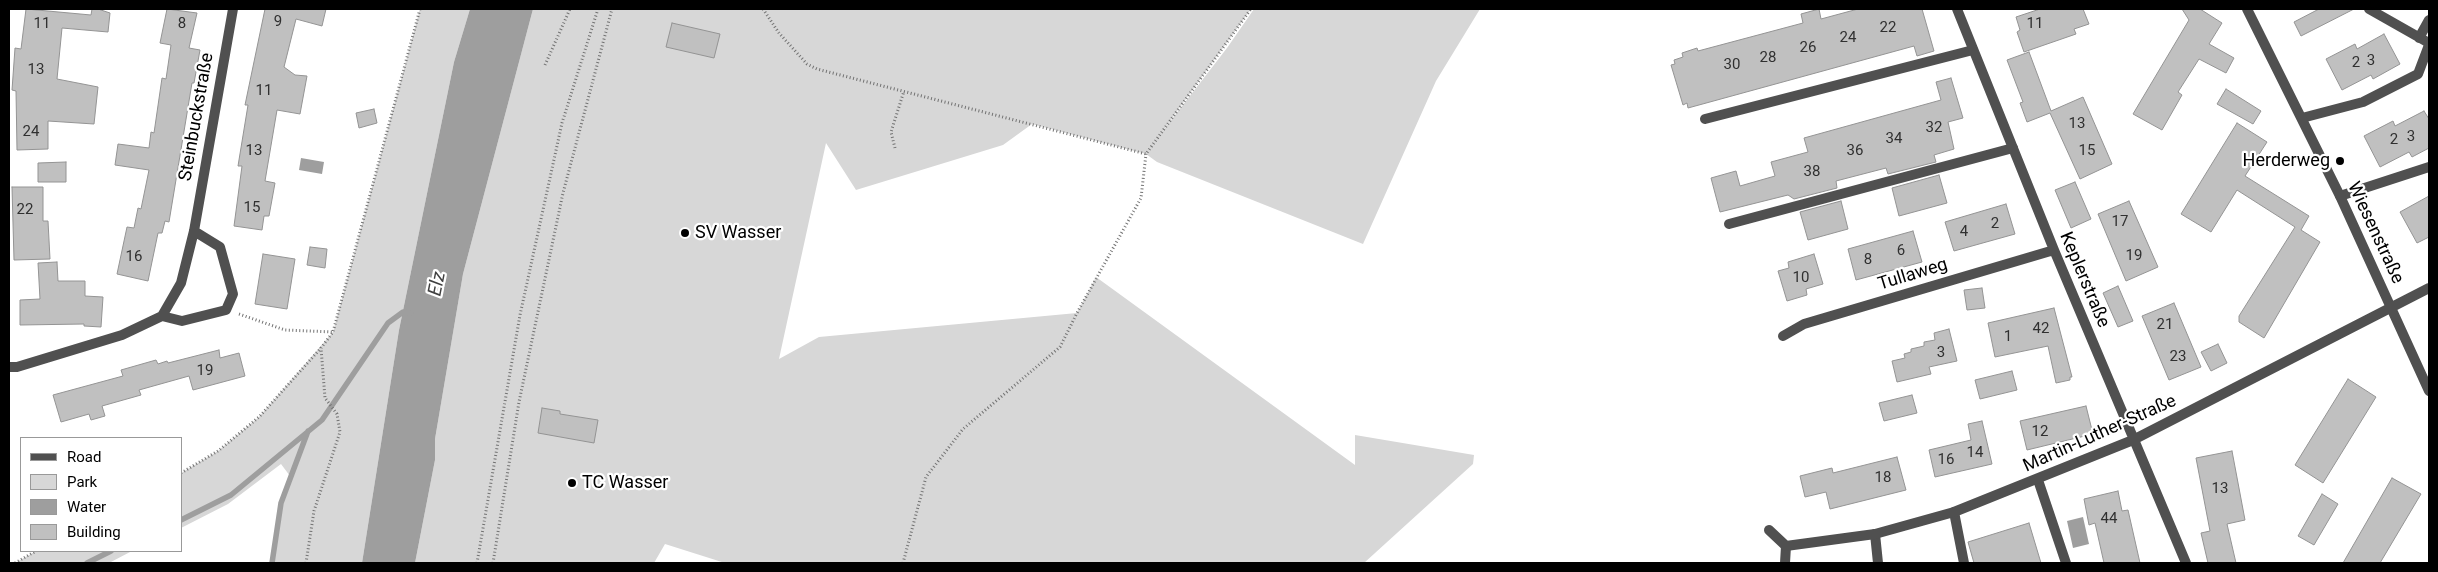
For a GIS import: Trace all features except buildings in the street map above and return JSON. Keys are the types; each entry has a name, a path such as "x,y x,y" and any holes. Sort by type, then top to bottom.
{"street":[{"name":"Steinbuckstraße","path":"162,316 181,283 194,231 233,9"},
{"name":"Keplerstraße","path":"1956,9 2054,250 2186,563"},
{"name":"Wiesenstraße","path":"2247,9 2340,196 2429,392"},
{"path":"2302,118 2363,102 2418,74 2429,44 2369,9"},
{"path":"2419,38 2429,20"},
{"path":"1704,119 1973,50"},
{"path":"1729,224 2013,148"},
{"path":"2340,196 2429,167"},
{"path":"9,367 26,364 122,336 162,316 182,321 226,310 233,294 220,246 194,231"},
{"name":"Tullaweg","path":"1783,336 1804,324 2054,250"},
{"name":"Martin-Luther-Straße","path":"1786,546 1875,534 1954,512 2038,480 2134,440 2429,288"},
{"path":"2038,480 2066,563"},
{"path":"1954,512 1964,563"},
{"path":"1769,530 1786,546 1786,563"},
{"path":"1875,534 1878,563"}],"path":[{"path":"182,472 218,451 259,417 333,332 377,177 420,9"},
{"path":"545,65 570,9"},
{"path":"478,563 520,315 562,123 598,9"},
{"path":"493,563 519,402 561,202 612,9"},
{"path":"763,9 779,33 807,64 817,69 1146,154"},
{"path":"903,563 926,477 963,429 1060,347 1140,198 1146,154 1251,9"},
{"path":"895,148 890,132 904,91"},
{"path":"226,310 284,330 333,332"},
{"path":"306,563 314,511 340,432 337,414 326,400 321,348"},
{"path":"15,563 34,552"}],"green space":[{"path":"420,9 470,9 454,62 399,330 362,563 272,563 281,503 290,476 281,464 228,504 182,527 182,472 218,451 259,417 333,332"},
{"path":"533,9 1251,9 1162,132 1227,48 1254,9 1480,9 1436,81 1363,244 1157,162 1146,154 1032,124 1003,145 856,190 826,143 779,359 819,337 1077,313 1096,277 1355,465 1355,435 1474,455 1473,464 1364,563 725,563 665,544 654,563 415,563 435,460 435,439 463,274"},
{"path":"34,552 130,552 109,563 15,563"}],"water":[{"name":"Elz","path":"470,9 533,9 463,274 435,439 435,460 415,563 362,563 399,330 454,62"},
{"path":"301,158 324,162 322,174 299,170"},
{"path":"2083,517 2089,544 2073,548 2067,521"}],"waterway":[{"path":"182,520 231,495 322,420 388,323 403,312 411,313"},
{"path":"272,563 281,503 308,431"},
{"path":"87,563 109,552"}],"place":[{"name":"Herderweg","path":"2340,161"},
{"name":"SV Wasser","path":"685,233"},
{"name":"TC Wasser","path":"572,483"}]}
